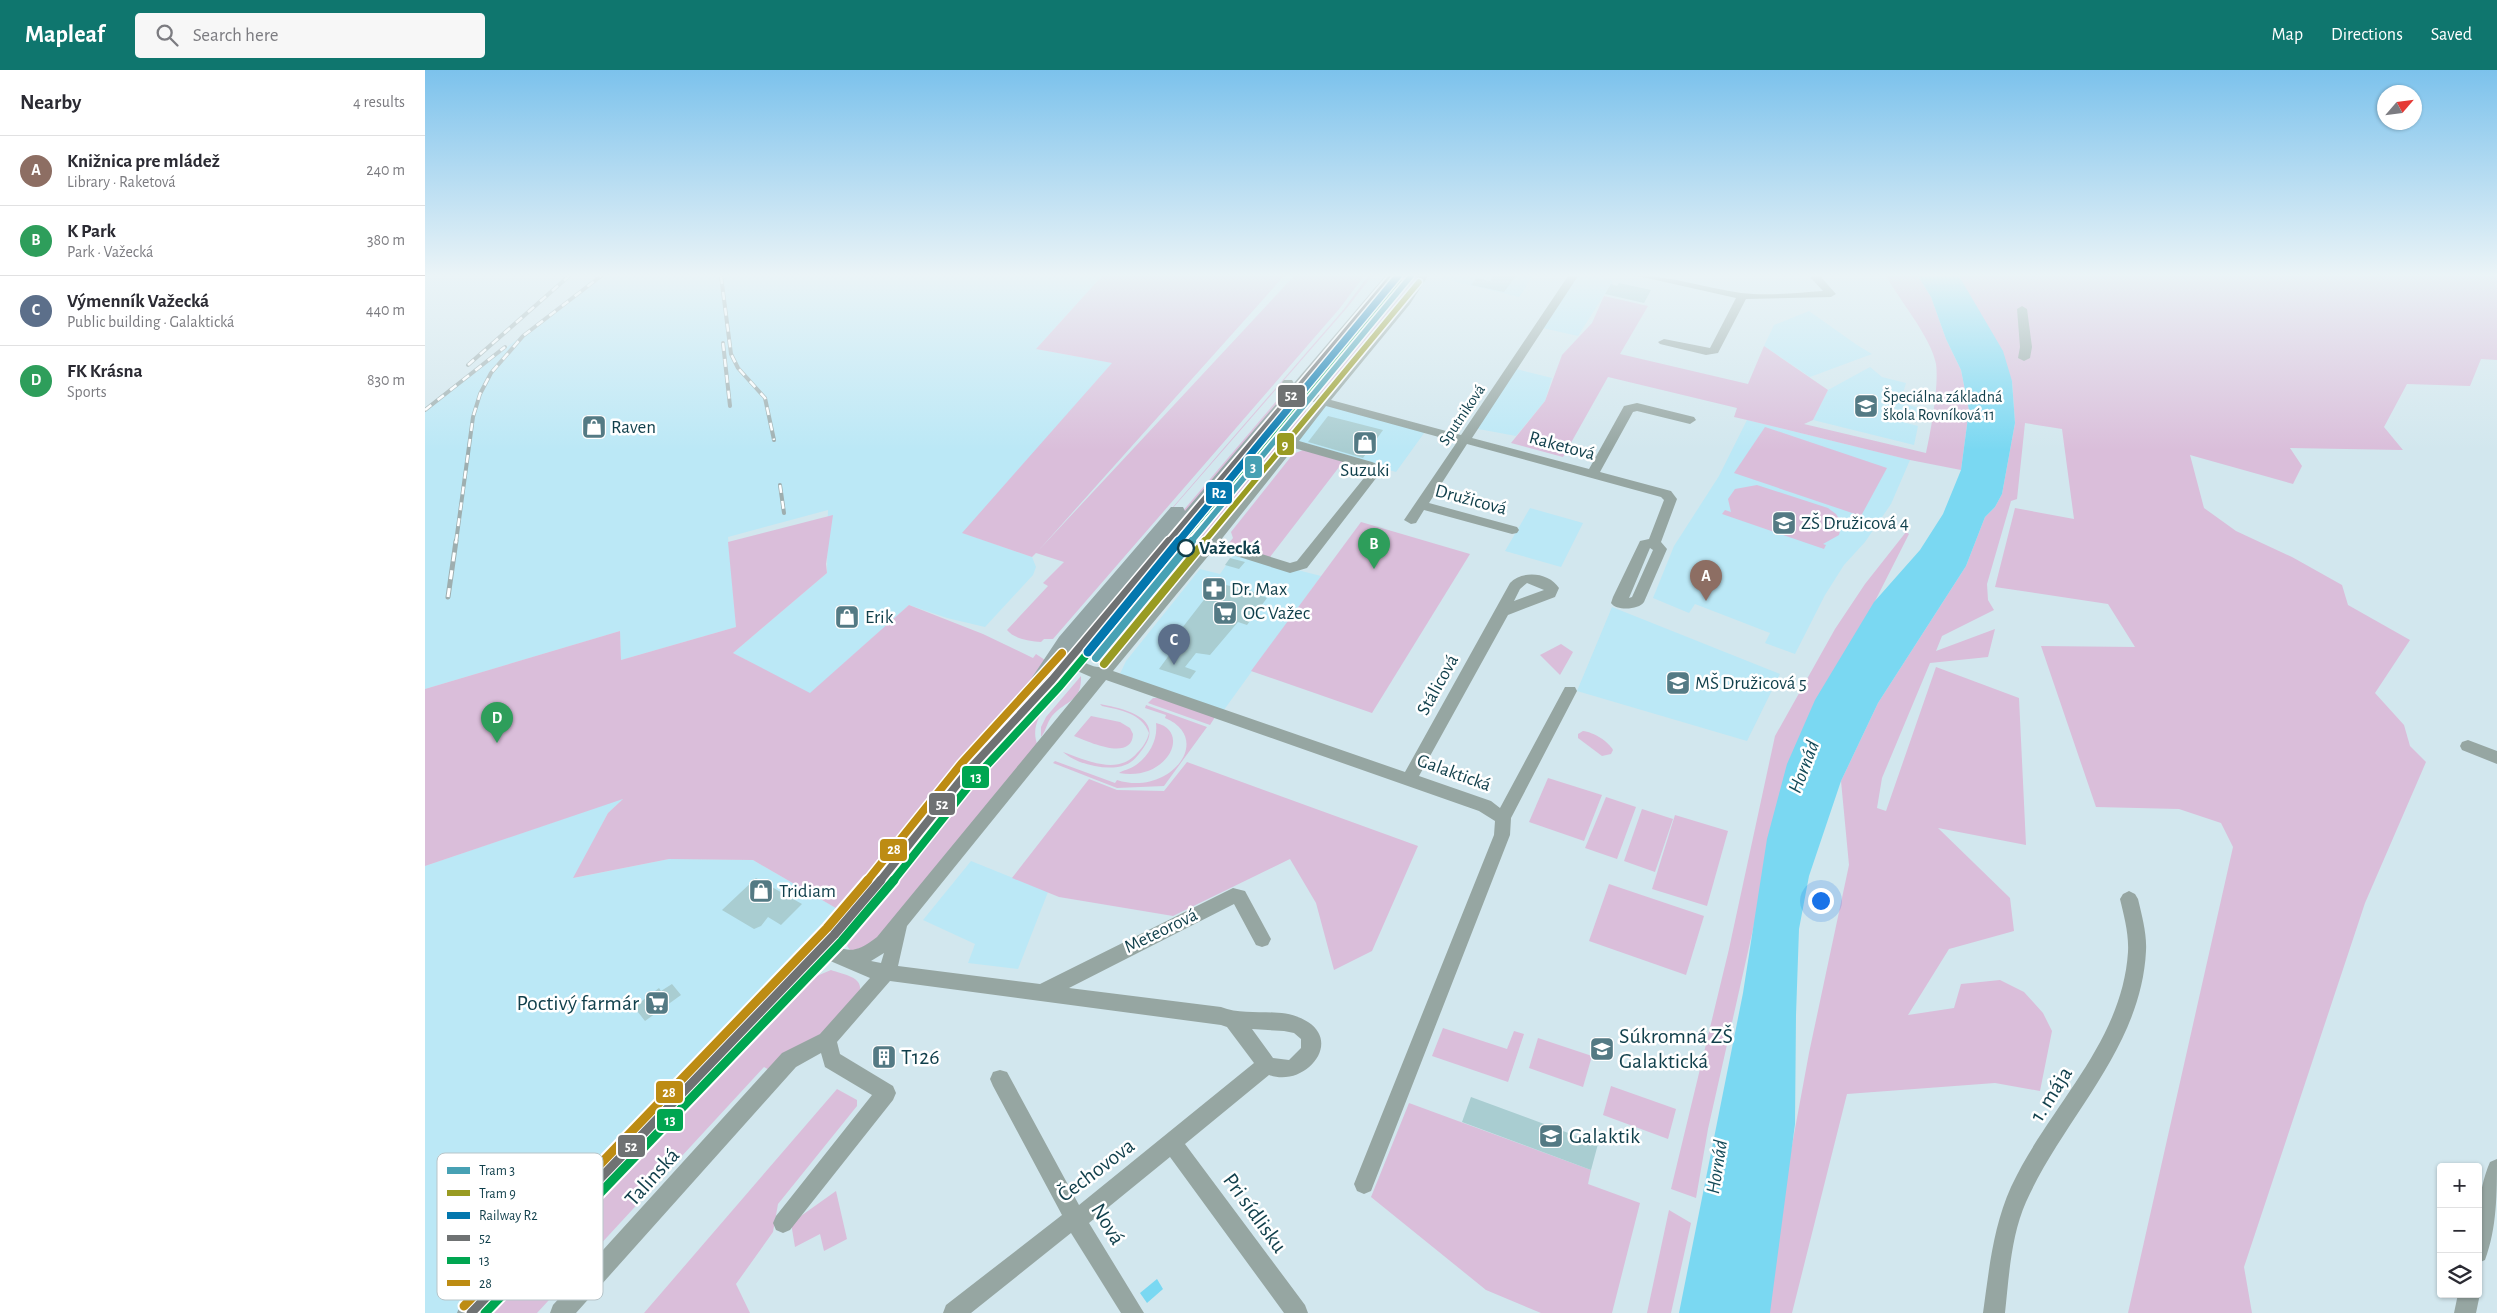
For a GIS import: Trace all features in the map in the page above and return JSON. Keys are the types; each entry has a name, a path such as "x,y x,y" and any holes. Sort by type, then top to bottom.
{"main road":[{"path":"603,1175 820,948 899,859 968,771 1033,700 1062,658 1281,407 1302,396 1341,334"},
{"path":"1062,658 1065,642 1302,396 1348,334"},
{"path":"471,1313 483,1300"}],"street":[{"path":"847,960 862,957 877,948 1281,460 1291,443 1302,396 1324,402 1380,334"},
{"name":"Sputniková","path":"1411,520 1535,334"},
{"path":"1664,342 1706,352 1714,351 1723,334"},
{"path":"2024,334 2024,358"},
{"name":"Raketová","path":"1302,396 1307,394 1324,402 1666,494 1671,499 1655,543 1660,549 1637,602 1626,603 1619,600"},
{"path":"1593,473 1628,409 1637,407 1690,420"},
{"path":"1211,543 1290,568 1302,565 1373,473 1373,467 1368,465 1291,443"},
{"name":"Družicová","path":"1421,505 1512,530"},
{"name":"Stálicová","path":"1409,779 1503,611"},
{"name":"Galaktická","path":"1062,658 1079,669 1103,673 1485,806 1503,818 1502,835 1364,1184"},
{"path":"1503,818 1570,691"},
{"path":"2468,746 2497,758"},
{"name":"Meteorová","path":"1040,992 1233,896 1239,896 1263,939"},
{"name":"1. mája","path":"1994,1313 2007,1231 2019,1194 2099,1063 2119,1027 2129,997 2137,952 2136,930 2129,899"},
{"path":"885,973 892,957 901,920"},
{"path":"820,948 875,972 1182,1010 1234,1021 1290,1024 1306,1031 1312,1045 1303,1063 1294,1069 1275,1069 1267,1065 1234,1021"},
{"name":"Talinská","path":"603,1266 789,1060 827,1040 885,973"},
{"path":"783,1223 886,1093 832,1060 827,1040"},
{"name":"Čechovova","path":"954,1313 1066,1224 1076,1221 1267,1065"},
{"name":"Nová","path":"1000,1079 1076,1221 1133,1313"},
{"name":"Pri sídlisku","path":"1173,1143 1297,1313"},
{"path":"2482,1235 2497,1169"},
{"path":"2465,1313 2468,1298"},
{"name":"Talinská","path":"561,1313 573,1300"}],"shaded area":[{"path":"524,334 1050,334 1036,349 1113,363 963,533 1032,557 1036,567 1033,575 985,627 947,618 909,605 810,694 733,653 827,573 828,510 728,537 736,627 621,660 620,631 425,689 425,411"},
{"path":"1050,334 1232,334 1038,551 1240,334 1317,334 1053,639 1044,639 1041,642 1014,636 1007,630 1048,586 1043,583 1064,562 1036,553 1032,557 962,533 1112,363 1036,349"},
{"path":"1322,334 1324,334 1065,632"},
{"path":"1349,334 1357,334 1310,392 1310,387"},
{"path":"1366,334 1374,334 1324,395 1315,396"},
{"path":"1582,334 1632,334 1620,354 1748,384 1764,346 1828,390 1813,420 1804,424 1926,453 1932,421 1937,373 1933,353 1924,334 1944,334 1961,370 1969,410 1961,470 1910,460 1734,417 1737,408 1608,377 1563,457 1511,443 1545,401 1562,355"},
{"path":"1770,334 1841,334 1872,354 1810,377 1764,346"},
{"path":"1988,334 2497,334 2497,360 2481,359 2470,386 2407,384 2384,427 2403,450 2290,448 2302,466 2293,484 2190,455 2204,508 2236,531 2292,557 2342,585 2348,605 2410,640 2375,693 2404,725 2410,746 2426,762 2365,903 2244,1267 2252,1313 2128,1313 2233,847 2221,823 2179,809 2096,807 2041,646 2135,647 2108,604 1995,587 2015,508 2074,519 2062,429 2025,423 2017,499 2011,501 1987,584 1988,600 1994,610 1942,636 1936,651 1995,629 1988,657 1930,663 1882,778 1877,808 1886,811 1936,667 2019,698 2026,845 1938,828 2010,898 2014,931 1949,949 1908,1015 1954,1008 1961,984 2000,980 2024,992 2043,1013 2052,1031 2040,1091 1995,1083 1847,1094 1792,1313 1761,1313 1809,1053 1849,865 1841,781 1878,703 1966,566 1985,517 1995,507 2002,494 2015,423 2012,381"},
{"name":"Špeciálna základná škola Rovníková 11","path":"1870,367 1882,377 1906,383 1900,403 1923,409 1920,418 1898,412 1895,420 1918,426 1914,445 1813,420 1828,390"},
{"path":"1512,368 1552,378 1545,401 1516,436 1473,428"},
{"path":"1285,391 1286,393 1149,556 1182,512"},
{"path":"1324,402 1427,429 1396,472 1301,446 1294,439"},
{"path":"1299,404 1207,515 1204,514 1245,464 1242,463 1269,429 1285,412"},
{"path":"1306,407 1303,419 1288,440 1273,457 1270,456 1198,543 1195,542 1186,552"},
{"name":"ZŠ Družicová 4","path":"1747,420 1910,460 1891,504 1865,542 1844,565 1825,595 1795,654 1765,643 1770,633 1695,604 1689,613 1653,598 1674,546 1719,476"},
{"path":"1765,427 1887,468 1861,516 1734,473"},
{"path":"1303,450 1346,458 1267,561 1229,543 1233,538 1231,532 1293,454"},
{"path":"1757,485 1828,508 1836,514 1842,523 1839,535 1823,544 1826,545 1824,549 1722,514 1725,510 1731,512 1728,499 1735,489"},
{"path":"1530,508 1583,523 1561,567 1505,551"},
{"path":"833,515 826,564 827,573 733,653 810,693 909,605 983,634 1033,658 1036,654 1045,660 1021,697 841,911 753,860 669,859 573,878 608,813 623,799 425,866 425,689 620,631 621,660 736,627 728,542"},
{"path":"1361,522 1470,554 1372,713 1251,671"},
{"path":"1906,532 1909,534 1829,692 1765,876 1708,1129 1696,1198 1671,1189 1729,949 1775,736 1835,629 1865,584"},
{"path":"1234,554 1321,576 1221,714 1118,678 1126,661 1200,569 1220,574"},
{"name":"MŠ Družicová 5","path":"1612,607 1780,674 1747,741 1577,691"},
{"path":"1561,644 1573,652 1560,675 1540,655"},
{"path":"1076,672 1040,715 1036,725 1035,736 1038,746 875,943 852,951 847,945 848,936 912,858 931,829 987,762 1022,732 1066,677"},
{"path":"1081,676 1081,685 1076,696 1052,716 1041,737 1041,727 1046,717"},
{"path":"1153,698 1160,698 1215,717 1210,725 1148,703"},
{"path":"1100,704 1129,711 1138,716 1145,721 1149,728 1149,733 1146,726 1136,717"},
{"path":"1146,705 1207,727 1164,786 1117,788 1053,763 1055,761 1115,783 1117,780 1136,783 1153,780 1168,773 1179,763 1185,751 1186,739 1179,727 1165,718 1166,715 1145,708"},
{"path":"1091,716 1120,722 1130,728 1133,734 1131,742 1125,747 1118,749 1109,748 1074,736"},
{"path":"1156,723 1167,728 1172,735 1173,745 1169,754 1161,763 1150,770 1136,774 1119,773 1132,768 1149,752 1156,735"},
{"path":"1583,731 1604,740 1613,750 1611,754 1602,756 1578,738 1578,734"},
{"path":"1149,733 1144,747 1136,758 1128,764 1118,767 1092,766 1076,760 1063,752 1101,764 1121,764 1139,751"},
{"path":"1187,762 1418,846 1372,951 1334,970 1316,903 1290,859 1173,916 1059,897 1012,878 1089,779 1117,790 1164,791"},
{"path":"1548,778 1602,795 1584,841 1529,822"},
{"path":"1606,797 1636,807 1617,859 1585,848"},
{"path":"624,798 608,813 574,878 669,859 753,860 841,911 685,1075 603,1166 603,1153 437,1153 437,1300 483,1300 471,1313 425,1313 425,866"},
{"path":"1642,809 1673,819 1655,872 1624,861"},
{"path":"1675,815 1728,831 1707,906 1652,889"},
{"path":"971,861 1048,892 1018,969 968,963 975,944 923,920"},
{"path":"1609,884 1704,916 1686,975 1589,941"},
{"path":"831,970 850,976 858,982 860,990 835,1025 773,1072 764,1067 603,1241 603,1189 738,1048 782,1010 812,978"},
{"path":"1443,1028 1507,1049 1514,1031 1524,1034 1508,1082 1432,1056"},
{"path":"1538,1038 1592,1056 1583,1087 1529,1068"},
{"path":"1611,1086 1676,1109 1668,1139 1603,1115"},
{"path":"837,1089 857,1100 857,1106 778,1204 773,1232 736,1284 750,1313 644,1313"},
{"path":"1409,1103 1591,1170 1588,1184 1640,1203 1612,1313 1541,1313 1486,1290 1371,1197"},
{"path":"836,1191 847,1239 824,1251 820,1234 795,1247 791,1223"},
{"path":"1669,1210 1691,1223 1671,1313 1647,1313"},
{"path":"506,1300 549,1300 537,1313 493,1313"}],"water":[{"name":"Hornád","path":"1944,334 1993,334 2003,351 2012,381 2015,423 2002,494 1995,507 1985,517 1966,566 1878,703 1841,781 1809,876 1799,929 1795,1124 1770,1313 1679,1313 1743,993 1767,839 1787,764 1815,700 1874,602 1920,550 1943,514 1961,470 1969,410 1961,370"},
{"path":"1157,1279 1163,1289 1147,1303 1140,1293"}],"building":[{"path":"1328,416 1383,430 1363,458 1308,442"},
{"path":"1230,558 1245,562 1239,569 1225,565"},
{"name":"OC Važec","path":"1217,583 1239,588 1240,586 1267,598 1247,625 1238,622 1210,655 1196,653 1185,667 1196,671 1190,679 1159,669 1178,643 1172,641"},
{"name":"Tridiam","path":"756,878 802,904 781,925 768,917 761,926 754,929 722,910"},
{"name":"Poctivý farmár","path":"672,984 681,995 645,1021 634,1007 659,988 661,991"},
{"name":"T126","path":"883,1050 893,1054 885,1065 875,1060"},
{"path":"1471,1097 1598,1144 1591,1170 1462,1122"}],"railway":[{"path":"468,365 503,334"},
{"path":"456,542 473,417 480,394 491,373 526,334"},
{"path":"728,334 731,354 738,368 765,398 774,440"},
{"path":"723,343 730,406"},
{"path":"425,410 505,347"},
{"path":"780,485 784,513"},
{"path":"448,597 456,541"}],"tram line":[{"name":"3","path":"1096,658 1363,334"},
{"name":"9","path":"1104,664 1376,334"}],"rail line":[{"name":"R2","path":"1088,652 1350,334"}],"transit line":[{"name":"52","path":"603,1176 834,935 899,859 968,771 1052,680 1343,334"},
{"name":"13","path":"603,1190 842,941 907,865 976,777 1060,686 1356,334"},
{"name":"28","path":"603,1161 827,928 891,853 961,764 1062,653"},
{"name":"28","path":"464,1306 470,1300"},
{"name":"52","path":"471,1313 483,1300"},
{"name":"13","path":"485,1313 497,1300"}],"place":[{"name":"Špeciálna základná škola Rovníková 11","path":"1866,406"},
{"name":"Raven","path":"594,427"},
{"name":"Suzuki","path":"1365,443"},
{"name":"ZŠ Družicová 4","path":"1784,523"},
{"name":"Važecká","path":"1186,548"},
{"name":"K Park","path":"1374,569"},
{"name":"Dr. Max","path":"1214,589"},
{"name":"Knižnica pre mládež","path":"1706,601"},
{"name":"OC Važec","path":"1225,613"},
{"name":"Erik","path":"847,617"},
{"name":"Výmenník Važecká","path":"1174,665"},
{"name":"MŠ Družicová 5","path":"1678,683"},
{"name":"FK Krásna","path":"497,743"},
{"name":"Tridiam","path":"761,891"},
{"name":"Poctivý farmár","path":"657,1003"},
{"name":"Súkromná ZŠ Galaktická","path":"1602,1049"},
{"name":"T126","path":"884,1057"},
{"name":"Galaktik","path":"1551,1136"}]}
